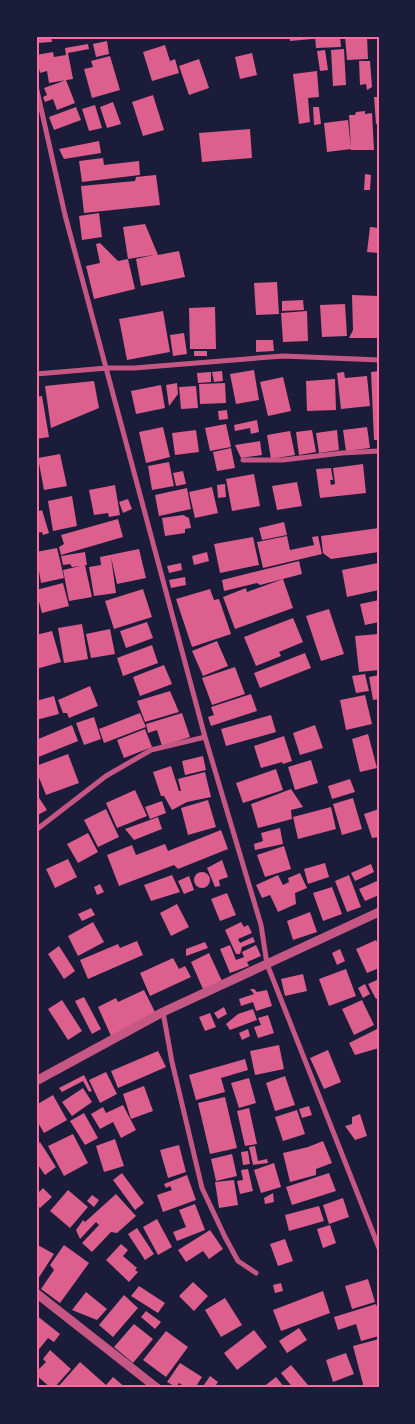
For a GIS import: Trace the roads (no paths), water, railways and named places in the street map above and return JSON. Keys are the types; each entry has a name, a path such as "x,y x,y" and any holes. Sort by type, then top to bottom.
{"street":[{"path":"36,86 65,215 205,737 261,925 267,964 379,1248"},
{"path":"36,374 283,356 379,360"},
{"path":"243,460 283,460 379,451"},
{"path":"36,830 106,776 151,750 205,737"},
{"path":"36,1081 163,1012 379,912"},
{"path":"163,1012 172,1062 202,1188 225,1238 238,1260 256,1273"},
{"path":"36,1293 157,1388"}]}
